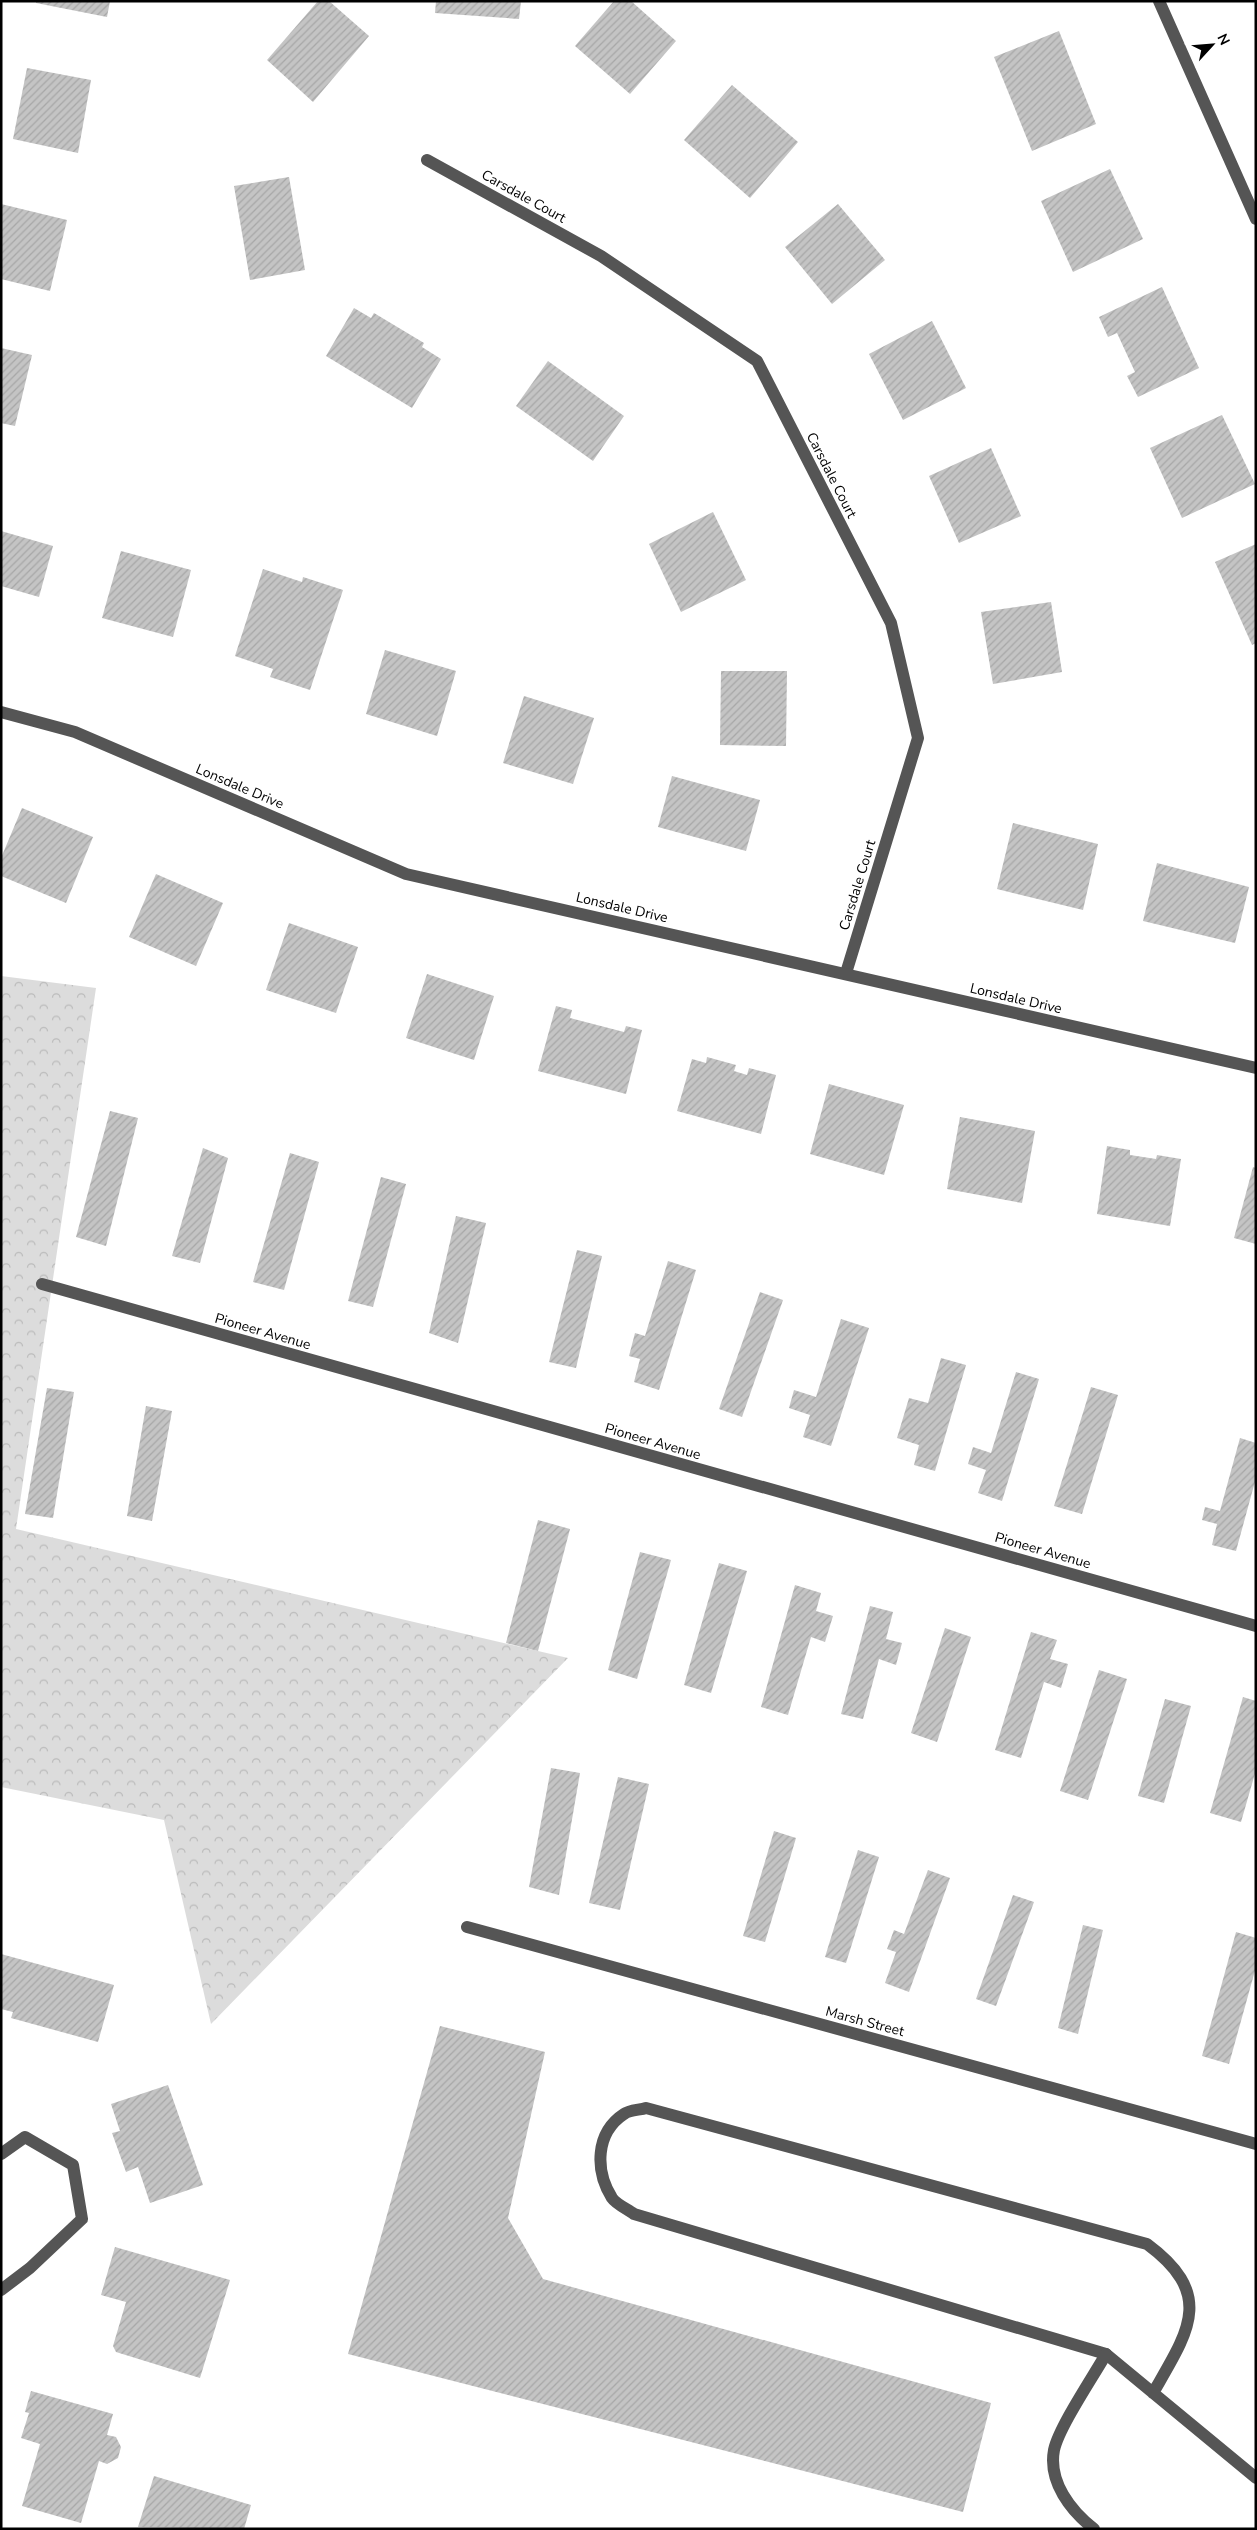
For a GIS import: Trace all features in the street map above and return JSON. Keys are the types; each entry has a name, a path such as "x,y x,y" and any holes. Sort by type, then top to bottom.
{"street":[{"path":"1159,1 1256,219"},
{"name":"Carsdale Court","path":"426,160 601,256 757,361 891,623 918,738 846,973"},
{"name":"Lonsdale Drive","path":"1,712 74,732 406,874 1256,1068"},
{"name":"Pioneer Avenue","path":"42,1284 1256,1626"},
{"name":"Marsh Street","path":"466,1927 1256,2144"},
{"path":"1152,2393 1182,2341 1188,2320 1189,2298 1180,2275 1168,2259 1147,2244 646,2108 624,2113 607,2130 599,2152 603,2176 613,2199 634,2214 1106,2354 1152,2393 1256,2478"},
{"path":"1,2154 25,2136 73,2165 82,2220 30,2268 1,2290"},
{"path":"1094,2529 1079,2517 1067,2501 1055,2478 1054,2450 1065,2425 1106,2354"}],"green space":[{"path":"1,976 96,988 16,1529 568,1658 211,2024 164,1820 1,1787"}],"building":[{"path":"36,1 110,1 107,17 36,3"},
{"path":"318,1 329,1 369,36 313,102 267,60"},
{"path":"436,1 521,1 519,19 435,13"},
{"path":"614,1 631,1 676,41 630,94 575,46"},
{"path":"1059,31 1096,124 1032,151 994,57"},
{"path":"27,68 91,80 78,153 13,139"},
{"path":"732,85 798,142 750,198 684,140"},
{"path":"1110,169 1143,239 1073,272 1041,201"},
{"path":"289,177 305,270 250,280 234,186"},
{"path":"1,204 67,220 50,291 1,279"},
{"path":"838,204 885,260 832,304 785,247"},
{"path":"1162,287 1199,368 1138,397 1127,376 1135,372 1117,333 1108,337 1099,317"},
{"path":"354,308 371,318 374,313 424,343 422,347 441,359 412,408 326,356"},
{"path":"932,321 966,388 903,420 869,354"},
{"path":"1,348 32,355 15,426 1,423"},
{"path":"548,361 624,416 593,461 516,406"},
{"path":"1222,415 1255,484 1182,518 1150,448"},
{"path":"991,448 1021,516 959,543 929,476"},
{"path":"713,512 746,580 681,612 649,544"},
{"path":"1,531 53,546 39,597 1,586"},
{"path":"1256,544 1256,643 1252,645 1215,562"},
{"path":"121,551 191,570 173,637 102,618"},
{"path":"263,569 302,582 303,577 343,590 310,690 270,677 273,669 235,656"},
{"path":"1051,602 1062,672 993,684 981,612"},
{"path":"385,650 456,671 437,736 366,714"},
{"path":"721,671 787,671 786,746 720,745"},
{"path":"524,696 594,718 573,784 503,763"},
{"path":"672,776 760,800 746,851 658,827"},
{"path":"22,808 93,837 66,903 1,876 1,858"},
{"path":"1013,823 1098,844 1083,910 997,889"},
{"path":"1157,863 1249,887 1235,943 1143,921"},
{"path":"156,874 223,903 196,966 129,937"},
{"path":"289,923 358,947 336,1013 266,990"},
{"path":"427,974 494,996 474,1060 406,1038"},
{"path":"556,1006 572,1010 570,1018 624,1032 626,1026 642,1030 626,1094 538,1071"},
{"path":"707,1057 736,1065 734,1071 747,1075 749,1068 776,1075 761,1134 677,1111 692,1059 706,1063"},
{"path":"829,1084 904,1105 884,1175 810,1154"},
{"path":"110,1111 138,1118 106,1246 76,1237"},
{"path":"960,1117 1035,1131 1022,1203 947,1189"},
{"path":"1107,1146 1130,1150 1130,1155 1156,1159 1157,1155 1181,1159 1170,1226 1097,1214"},
{"path":"203,1148 228,1158 200,1263 172,1256"},
{"path":"290,1153 319,1162 284,1290 253,1282"},
{"path":"1253,1167 1256,1168 1256,1244 1234,1238"},
{"path":"381,1177 406,1184 373,1307 348,1301"},
{"path":"456,1216 486,1223 458,1343 429,1333"},
{"path":"577,1250 602,1256 576,1368 549,1362"},
{"path":"668,1261 696,1270 659,1390 634,1382 640,1359 629,1356 635,1333 645,1336"},
{"path":"760,1292 783,1300 742,1417 719,1409"},
{"path":"841,1319 869,1328 831,1446 803,1437 810,1415 789,1408 794,1390 816,1397"},
{"path":"941,1358 966,1365 935,1471 914,1465 919,1445 897,1438 909,1398 928,1403"},
{"path":"1016,1372 1039,1379 1002,1501 978,1493 986,1470 968,1464 973,1447 991,1453"},
{"path":"1091,1387 1118,1395 1082,1514 1054,1506"},
{"path":"47,1388 74,1392 53,1518 25,1514"},
{"path":"146,1406 172,1411 152,1521 127,1516"},
{"path":"1240,1438 1256,1443 1256,1478 1236,1551 1212,1545 1217,1524 1202,1520 1205,1507 1220,1511"},
{"path":"538,1520 570,1529 538,1651 506,1643"},
{"path":"640,1552 671,1560 637,1679 608,1670"},
{"path":"719,1563 747,1571 711,1693 684,1685"},
{"path":"795,1585 821,1593 816,1611 833,1616 825,1642 811,1637 788,1715 761,1707"},
{"path":"870,1606 893,1612 886,1639 902,1643 896,1665 879,1659 863,1719 841,1714"},
{"path":"945,1628 971,1637 937,1742 911,1733"},
{"path":"1031,1632 1057,1640 1050,1659 1068,1664 1061,1688 1044,1682 1021,1758 995,1750"},
{"path":"1099,1670 1127,1679 1088,1800 1060,1791"},
{"path":"1243,1697 1256,1701 1256,1770 1241,1822 1210,1813"},
{"path":"1165,1699 1191,1706 1164,1803 1138,1796"},
{"path":"551,1768 580,1773 559,1895 529,1887"},
{"path":"618,1777 649,1784 620,1910 589,1903"},
{"path":"774,1831 796,1838 765,1942 743,1936"},
{"path":"858,1850 879,1857 846,1963 825,1957"},
{"path":"928,1870 950,1878 909,1992 885,1983 896,1952 887,1949 894,1930 904,1934"},
{"path":"1013,1895 1034,1902 996,2006 976,1999"},
{"path":"1083,1925 1103,1930 1078,2034 1058,2028"},
{"path":"1236,1932 1256,1938 1256,1967 1229,2064 1202,2056"},
{"path":"1,1954 114,1985 98,2042 11,2018 13,2012 1,2009"},
{"path":"440,2026 545,2052 508,2218 543,2279 991,2403 963,2512 348,2354"},
{"path":"168,2085 203,2185 150,2203 138,2167 126,2172 112,2133 120,2131 111,2104"},
{"path":"115,2247 230,2280 200,2378 116,2352 113,2346 126,2302 101,2295"},
{"path":"31,2391 113,2414 107,2435 116,2437 121,2447 118,2458 107,2464 99,2461 81,2523 22,2506 40,2444 21,2438 29,2413 25,2412"},
{"path":"154,2476 251,2505 244,2529 138,2527"}]}
